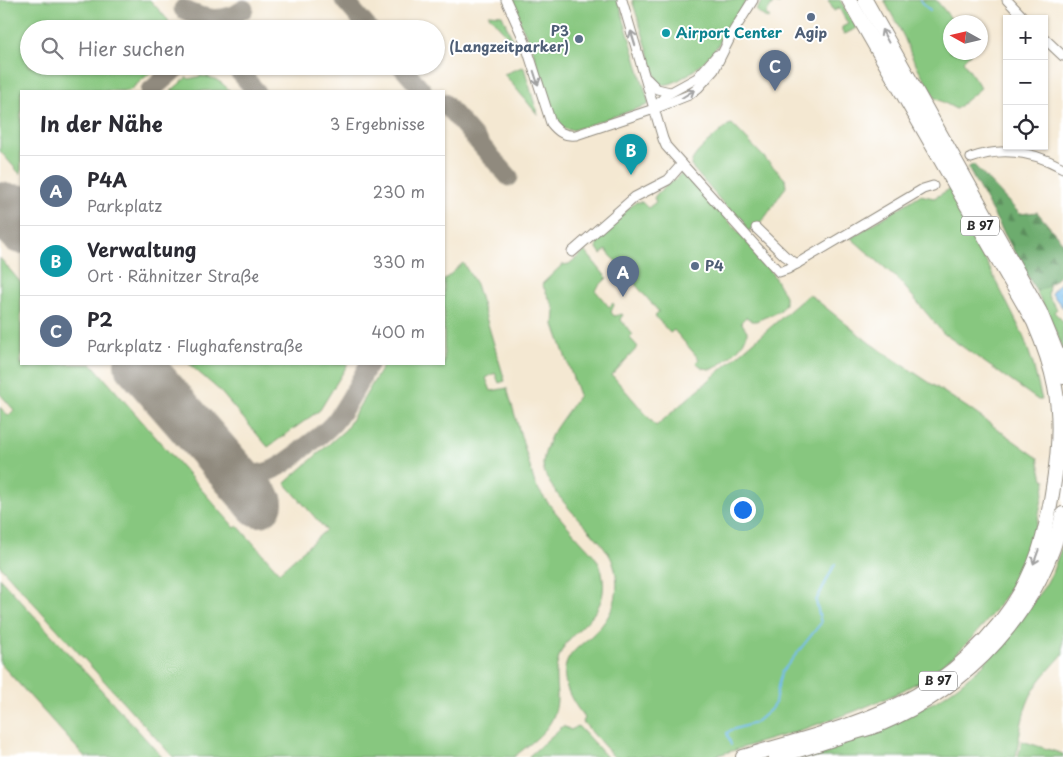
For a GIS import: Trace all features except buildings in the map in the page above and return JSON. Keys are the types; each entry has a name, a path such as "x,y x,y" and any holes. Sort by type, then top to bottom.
{"main road":[{"name":"B 97","path":"776,757 877,726 921,704 951,684 984,656 1012,623 1047,564 1056,544 1059,419 1055,388 1042,342 1024,303 850,0"},
{"name":"B 97","path":"865,0 1036,303 1049,331 1063,376"},
{"name":"B 97","path":"743,757 888,710 931,686 959,665 990,634 1023,588 1058,513"}],"street":[{"path":"506,0 525,42 551,123 565,136 576,135 678,100 698,88 714,70 730,38"},
{"path":"622,0 666,146 779,272 797,264 923,189 933,186"},
{"path":"654,109 670,92 688,84 712,63 753,0"},
{"path":"1007,0 1022,15"},
{"path":"1048,42 1063,56"},
{"path":"645,77 658,89 670,92"},
{"path":"971,158 984,153 1013,150 1049,160 1063,168"},
{"path":"572,252 635,197 660,186 668,180 682,164"},
{"path":"756,228 785,256 797,264"}],"green space":[{"path":"0,0 150,0 168,20 20,20 20,75 148,75 130,90 20,90 20,174 0,151"},
{"name":"P3 (Langzeitparker)","path":"509,0 618,0 649,103 648,105 573,130 559,126 555,122 531,45"},
{"path":"632,0 747,0 727,33 703,63 671,83 660,84 657,80"},
{"path":"763,0 782,0 779,4 774,2 766,14 770,18 768,19 756,10"},
{"path":"828,0 840,0 857,28 845,34 842,32 842,27 848,24 839,8 834,11"},
{"path":"884,0 936,0 948,15 943,15 943,60 964,60 981,88 956,109 935,98 913,59 904,37"},
{"path":"488,14 502,15 515,45"},
{"path":"522,67 524,68 538,115 504,74"},
{"path":"201,76 210,78 217,80 229,90 172,90 187,77 189,79"},
{"path":"732,124 785,179 786,187 782,193 760,223 749,231 745,229 691,166 692,161 700,150 728,125"},
{"path":"973,164 1020,214 1037,212 1063,243 1063,273 1045,288 1036,291 968,168"},
{"name":"P4","path":"685,171 768,266 785,296 785,304 780,311 756,321 746,317 741,322 747,331 744,342 729,358 713,369 703,368 696,362 699,359 674,330 670,333 655,316 659,312 606,250 601,254 597,248 597,238 602,231 636,202 642,202 648,208 656,202 654,198 660,191"},
{"path":"950,189 1023,335 1042,400 1038,400 943,333 899,280 851,238 920,195 934,198"},
{"path":"585,251 607,278 595,290 609,307 613,303 611,312 614,316 623,315 620,319 633,335 630,338 638,347 612,375 656,426 809,294 871,344 968,408 1038,458 1043,479 1046,480 1034,537 1026,559 1008,592 986,622 956,654 922,680 894,695 801,730 712,757 614,757 583,722 585,718 575,705 567,689 565,672 570,656 602,625 612,610 617,584 615,569 604,547 554,489 544,470 543,462 551,436 579,395 554,325 555,310 542,284 562,265 569,264"},
{"path":"0,258 20,282 20,365 93,365 235,528 238,526 279,572 326,530 285,483 346,429 383,365 445,365 445,279 463,263 476,284 505,381 499,383 495,373 486,378 491,391 507,388 535,484 556,513 595,557 600,565 603,577 601,602 588,620 565,645 558,661 556,671 557,699 553,718 536,739 514,757 173,757 0,566 0,407 8,416 14,410 0,394"},
{"path":"1049,284 1048,296 1057,309 1054,312 1063,321 1063,352 1057,334 1036,291"},
{"path":"190,365 347,365 320,410 268,447 219,390"},
{"path":"1063,543 1063,654 1041,679 1027,704 1016,757 796,757 935,702 959,685 983,665 1045,586"},
{"path":"0,578 162,757 85,757 0,663"},
{"path":"563,726 571,730 578,726 607,757 528,757"},
{"path":"1022,741 1063,754 1063,757 1018,757"}],"water":[{"path":"1063,280 1063,308 1052,292"}],"waterway":[{"path":"920,0 930,11"},
{"path":"731,745 727,733 755,723 770,710 775,703 782,672 821,623 816,601 835,564"}],"taxiway":[{"path":"344,0 361,20"},
{"path":"183,9 206,18 221,18 244,9"},
{"path":"151,90 169,75"},
{"path":"242,75 255,90"},
{"path":"409,75 422,90"},
{"path":"445,104 509,177"},
{"path":"0,193 20,194"},
{"path":"215,452 239,469 250,473 271,471 281,466 333,424 350,400 368,365"}],"runway":[{"path":"0,206 20,229"},
{"path":"139,365 259,503"}],"place":[{"name":"Agip","path":"811,17"},
{"name":"Airport Center","path":"666,33"},
{"name":"P3 (Langzeitparker)","path":"579,39"},
{"name":"P2","path":"775,91"},
{"name":"Verwaltung","path":"631,175"},
{"name":"P4","path":"695,266"},
{"name":"P4A","path":"623,297"}]}
